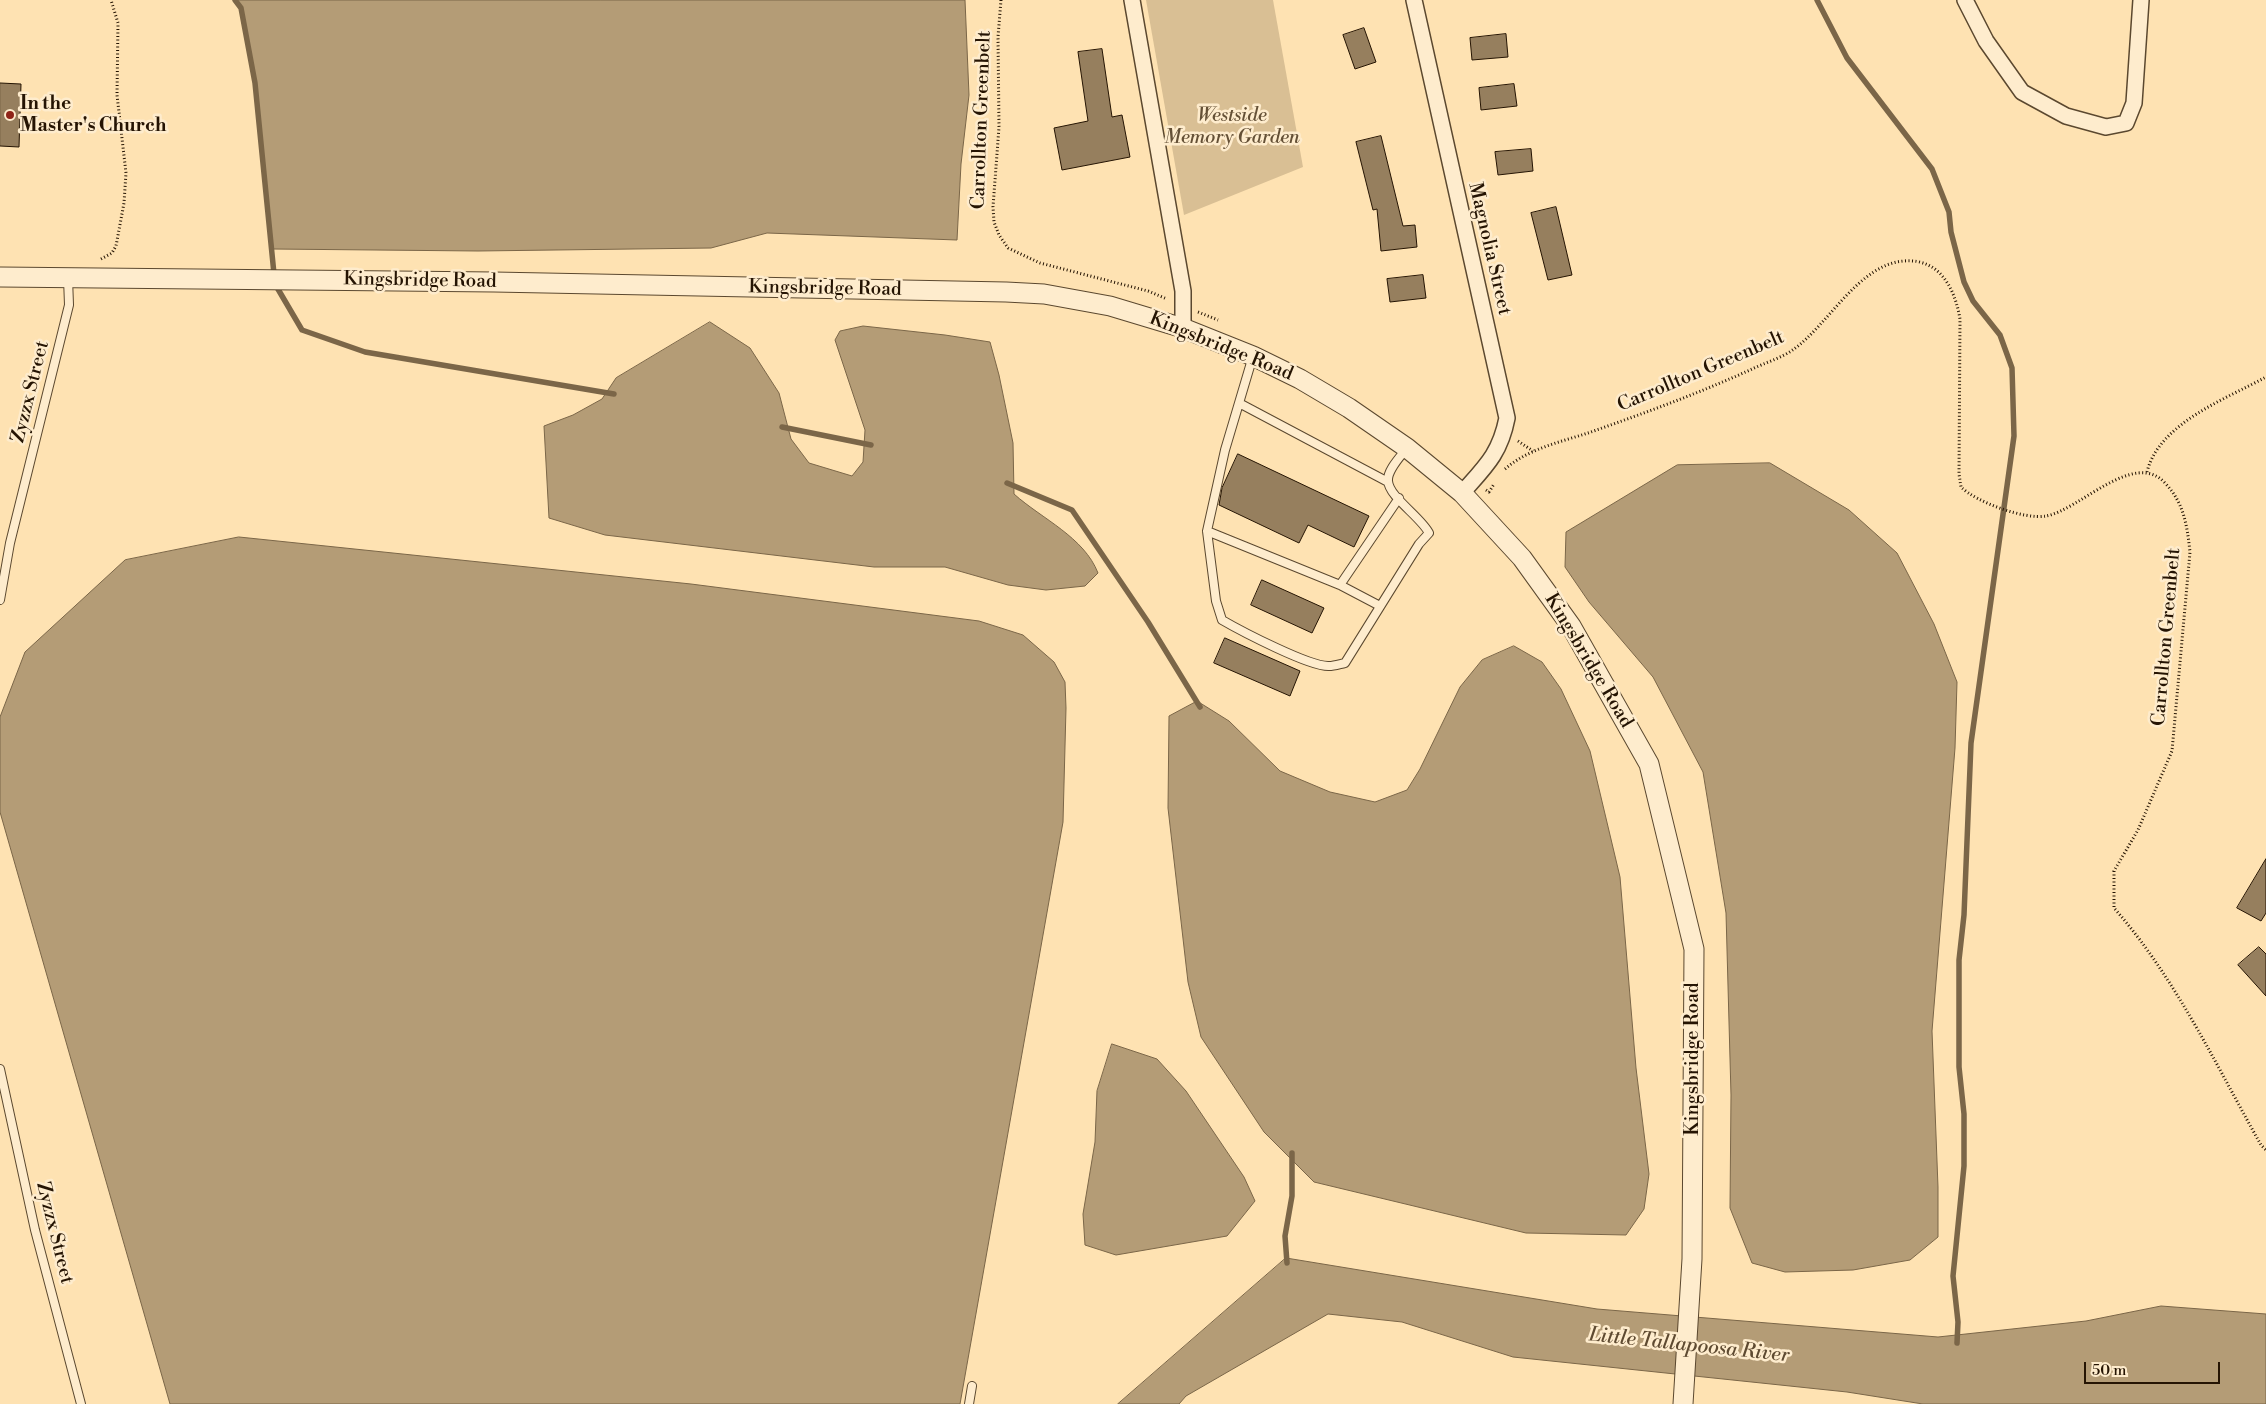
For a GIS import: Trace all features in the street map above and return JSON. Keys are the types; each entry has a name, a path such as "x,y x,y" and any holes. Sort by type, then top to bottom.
{"street":[{"path":"1132,0 1183,291 1183,328"},
{"name":"Magnolia Street","path":"1414,0 1507,418 1503,438 1496,453 1462,493"},
{"path":"1965,0 1986,41 2022,92 2066,116 2106,127 2126,123 2134,104 2141,0"},
{"name":"Kingsbridge Road","path":"0,277 494,282 1044,294 1110,306 1183,328 1253,356 1300,378 1341,403 1407,448 1462,493 1522,558 1571,626 1649,764 1694,949 1692,1259 1683,1404"}],"lane":[{"name":"Zyzzx Street","path":"0,600 10,543 69,305 68,278"},
{"path":"1239,403 1388,482 1398,498 1424,523 1429,533 1419,544 1345,662 1328,666 1308,660 1244,633 1222,620 1216,601 1207,531 1225,450 1239,403 1253,356"},
{"path":"1388,482 1390,472 1407,448"},
{"path":"1340,585 1398,498"},
{"path":"1207,531 1340,585 1380,606"},
{"name":"Zyzzx Street","path":"0,1069 35,1230 81,1404"},
{"path":"969,1404 972,1386"}],"path":[{"path":"93,260 112,253 116,246 124,203 126,173 117,94 118,23 111,0"},
{"name":"Carrollton Greenbelt","path":"1001,0 998,37 999,127 993,208 994,222 999,235 1008,248 1040,263 1148,291 1169,299"},
{"name":"Carrollton Greenbelt","path":"1500,476 1514,462 1534,452 1654,409 1794,350 1861,282 1879,269 1904,261 1919,262 1939,272 1946,278 1957,301 1962,339 1959,480 1961,487 1973,495 2019,515 2036,518 2048,516 2077,504 2123,476 2148,472 2162,479 2176,495 2187,522 2190,552 2172,751 2138,830 2114,871 2114,908 2141,939 2186,1011 2261,1145 2266,1150"},
{"path":"2148,472 2156,450 2172,431 2194,416 2266,377"},
{"path":"1516,440 1534,452"},
{"path":"1483,487 1489,492 1495,481"}],"green space":[{"name":"Westside Memory Garden","path":"1146,0 1273,0 1303,167 1184,215"}],"water":[{"path":"236,0 965,0 969,95 961,164 957,240 767,233 711,248 478,251 272,249 255,83 241,9"},
{"path":"710,322 750,348 779,393 791,439 809,463 852,476 863,462 865,430 835,340 840,331 863,326 990,342 1013,443 1014,494 1073,539 1092,560 1098,573 1085,586 1046,590 1008,585 945,567 874,567 605,535 549,518 544,426 573,415 602,399 616,378"},
{"path":"1770,463 1849,510 1897,553 1934,624 1957,682 1955,748 1932,1031 1938,1237 1910,1260 1853,1270 1785,1272 1752,1263 1730,1208 1731,1095 1726,913 1703,772 1653,677 1589,602 1565,567 1566,532 1677,465"},
{"path":"239,537 691,584 979,621 1023,635 1054,662 1065,682 1063,822 960,1404 170,1404 0,812 0,717 25,652 125,560"},
{"path":"1514,646 1542,662 1561,689 1590,751 1620,877 1636,1068 1649,1174 1644,1209 1626,1235 1526,1233 1314,1182 1264,1132 1201,1037 1188,982 1168,808 1169,716 1197,701 1229,721 1280,771 1330,792 1375,802 1407,790 1420,769 1460,687 1482,660"},
{"path":"1112,1044 1157,1059 1186,1091 1244,1177 1255,1201 1227,1236 1116,1255 1085,1245 1083,1214 1095,1142 1097,1091"},
{"name":"Little Tallapoosa River","path":"1286,1258 1597,1309 1938,1337 2086,1321 2161,1306 2266,1314 2266,1404 1923,1404 1847,1392 1513,1357 1402,1322 1328,1314 1186,1396 1179,1404 1118,1404"}],"building":[{"path":"1364,28 1376,62 1355,69 1343,35"},
{"path":"1506,34 1508,57 1472,60 1470,38"},
{"path":"1102,49 1112,117 1122,115 1130,157 1062,170 1054,128 1088,121 1078,52"},
{"name":"In the Master's Church","path":"0,83 21,84 19,147 0,146"},
{"path":"1514,84 1517,106 1481,110 1479,88"},
{"path":"1381,136 1403,226 1415,225 1417,247 1381,251 1377,209 1373,210 1356,142"},
{"path":"1531,149 1533,171 1498,175 1495,152"},
{"path":"1556,207 1572,275 1548,280 1531,213"},
{"path":"1423,275 1426,298 1390,302 1387,279"},
{"path":"1238,454 1369,516 1354,547 1308,525 1299,543 1219,505 1222,488"},
{"path":"1262,580 1324,608 1312,633 1251,605"},
{"path":"1225,638 1300,671 1290,696 1214,663"},
{"path":"2266,859 2266,913 2261,921 2237,908"},
{"path":"2259,947 2266,954 2266,996 2238,965"}],"waterway":[{"path":"235,0 241,8 255,83 275,284 302,330 365,352 614,394"},
{"path":"1817,0 1847,58 1932,169 1949,212 1951,232 1964,282 1973,301 2000,335 2012,368 2014,436 1971,743 1964,915 1959,960 1959,1067 1964,1114 1964,1166 1953,1276 1958,1322 1957,1343"},
{"path":"782,427 871,445"},
{"path":"1007,483 1072,510 1148,622 1200,707"},
{"path":"1287,1263 1285,1236 1292,1196 1292,1153"}],"place":[{"name":"In the Master's Church","path":"10,115"}]}
